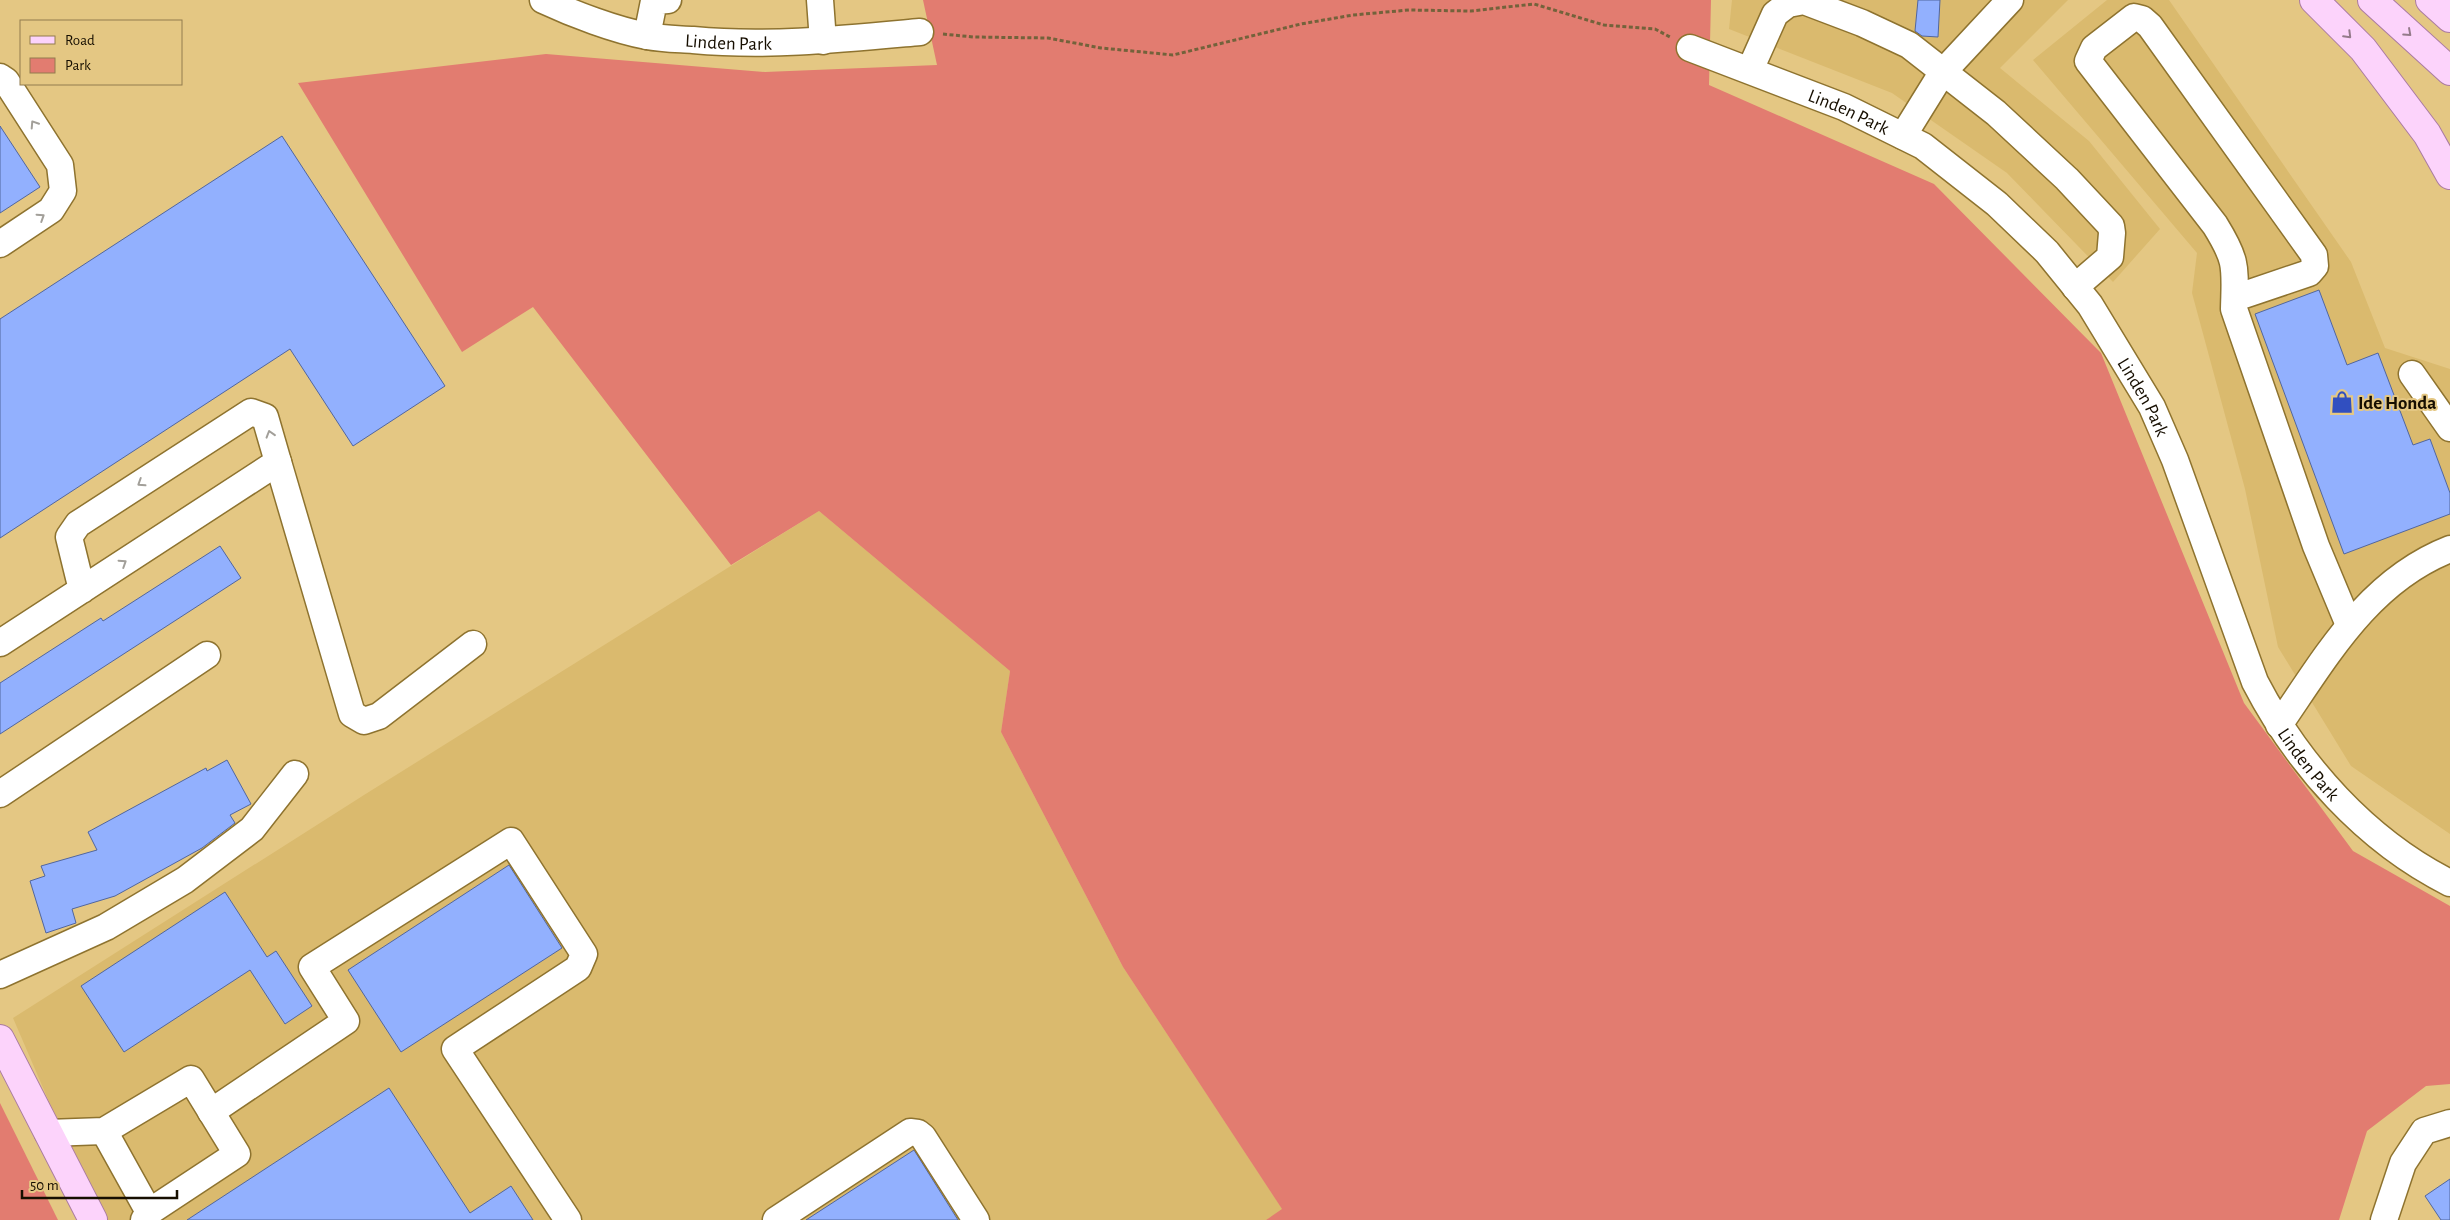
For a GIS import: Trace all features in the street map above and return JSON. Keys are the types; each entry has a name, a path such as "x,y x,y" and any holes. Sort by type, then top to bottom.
{"main road":[{"path":"2314,0 2363,49 2427,134 2450,175"},
{"path":"2372,0 2450,71"},
{"path":"2430,0 2450,18"},
{"path":"0,1038 93,1220"}],"street":[{"name":"Linden Park","path":"543,0 567,11 647,36 766,44 920,32"},
{"path":"647,36 658,0"},
{"path":"820,0 823,41"},
{"path":"1903,136 1942,73 2010,0"},
{"path":"1750,70 1776,14 1788,4 1804,1 1862,23 1908,45 1996,113 2067,179 2110,226 2112,233 2110,257 2075,287"},
{"path":"2235,298 2309,273 2315,266 2316,260 2150,26 2142,18 2134,17 2094,48 2088,61 2215,225 2231,251 2237,278 2235,298 2234,309 2316,546 2349,625"},
{"name":"Linden Park","path":"1690,48 1844,107 1923,146 1998,204 2047,252 2090,305 2152,408 2176,460 2255,682 2279,725 2315,775 2376,834 2436,876 2450,883"},
{"path":"0,77 6,81 60,165 63,191 51,210 0,244"},
{"path":"2412,374 2450,428"},
{"path":"82,590 69,537 78,524 251,412 265,417 352,714 364,721 379,716 473,644"},
{"path":"0,643 278,462"},
{"path":"2279,725 2362,608 2414,567 2450,550"},
{"path":"0,794 207,655"},
{"path":"0,975 106,926 185,880 252,829 295,774"},
{"path":"211,1112 346,1021 312,967 511,841 584,954 578,968 455,1049 568,1220"},
{"path":"48,1133 104,1131 191,1079 237,1154 147,1216 104,1131"},
{"path":"2384,1220 2402,1163 2424,1131 2450,1123"},
{"path":"776,1220 910,1132 918,1133 923,1137 976,1220"}],"path":[{"path":"920,32 973,37 1048,38 1100,48 1173,55 1301,24 1353,15 1408,10 1471,10 1534,4 1604,25 1655,29 1690,48"}],"shaded area":[{"path":"1732,0 2068,0 2000,68 2089,141 2160,229 2113,282 2007,173 1892,93 1729,29"},
{"path":"2107,0 2169,0 2351,262 2385,348 2450,369 2450,834 2351,766 2278,647 2245,489 2192,293 2197,253 2033,60"},
{"path":"819,511 1010,671 1001,732 1123,967 1283,1210 1266,1220 108,1220 50,1104 13,1018 364,795"}],"green space":[{"path":"923,0 1711,0 1709,85 1934,184 2101,353 2244,703 2353,851 2450,906 2450,1084 2426,1086 2367,1131 2339,1220 1266,1220 1282,1209 1123,967 1001,732 1010,671 819,511 731,565 533,307 462,352 298,83 546,54 765,72 937,65"},
{"path":"0,1103 58,1220 0,1220"}],"building":[{"path":"1918,0 1940,0 1938,37 1922,36 1915,31"},
{"path":"0,126 40,187 0,213"},
{"path":"282,136 445,386 353,446 290,349 0,538 0,319"},
{"name":"Ide Honda","path":"2319,290 2347,365 2378,353 2413,445 2430,439 2450,493 2450,514 2344,554 2255,314"},
{"path":"220,546 241,578 0,734 0,683 101,618 103,621"},
{"path":"227,760 251,804 230,815 235,823 202,848 115,896 72,909 76,923 46,933 30,881 45,876 41,866 97,850 88,832 206,768 207,771"},
{"path":"509,865 562,948 401,1052 348,970"},
{"path":"225,892 267,957 276,951 312,1006 285,1024 250,970 124,1052 81,986"},
{"path":"389,1088 470,1213 511,1186 533,1220 187,1220"},
{"path":"914,1150 958,1220 806,1220 843,1196"},
{"path":"2450,1179 2450,1220 2441,1220 2425,1196"}],"place":[{"name":"Ide Honda","path":"2342,402"}]}
